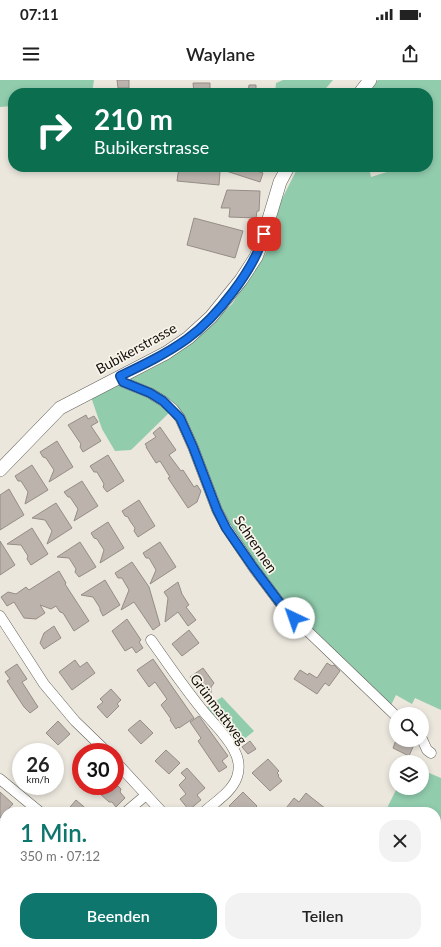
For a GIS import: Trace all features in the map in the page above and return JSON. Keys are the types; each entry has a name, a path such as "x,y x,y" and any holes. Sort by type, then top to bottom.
{"street":[{"path":"364,88 370,80"},
{"name":"Bubikerstrasse","path":"0,470 60,408 166,353 188,338 211,317 232,293 256,257 280,182 285,172"},
{"name":"Schrennen","path":"120,376 123,382 150,393 163,401 180,418 193,447 217,510 240,549 280,603 389,709"},
{"path":"0,616 44,684 75,721 98,743"},
{"name":"Grünmattweg","path":"151,640 204,712 234,749 238,759 239,765 237,777 232,787 210,807"},
{"path":"426,747 431,753"},
{"path":"124,771 157,807"},
{"path":"0,779 34,807"},
{"path":"132,807 146,795"}],"green space":[{"path":"0,80 94,80 93,88 8,88 8,106 0,107"},
{"path":"283,80 333,80 326,88 276,88 276,83"},
{"path":"378,80 441,80 441,710 415,698 412,704 396,695 389,709 282,602 229,528 182,416 128,380 160,364 192,343 232,304 266,253 281,201 296,172 370,172 371,177 387,172 433,172 433,88 372,88"},
{"path":"120,376 173,409 131,450 115,451 102,429 91,397"},
{"path":"222,697 254,731 237,745 206,708"},
{"path":"429,773 441,778 441,807 388,807 394,795 429,795"}],"building":[{"path":"117,80 129,80 129,88 118,88"},
{"path":"193,83 210,83 210,88 194,88"},
{"path":"249,85 256,85 256,88 249,88"},
{"path":"178,172 220,172 219,185 177,181"},
{"path":"229,172 263,173 260,182"},
{"path":"227,190 260,191 259,211 257,211 256,218 229,217 230,208 221,208"},
{"path":"194,218 243,231 235,258 187,245"},
{"path":"86,415 88,419 94,416 98,422 91,426 101,441 83,452 80,447 81,444 68,425"},
{"path":"160,427 176,450 169,455 181,471 183,470 194,487 197,485 201,491 197,502 188,508 168,478 170,477 160,461 156,463 146,447 145,444 156,437 153,433"},
{"path":"57,441 73,467 49,482 54,470 40,452"},
{"path":"108,455 124,481 107,492 103,487 104,484 97,472 94,472 90,466"},
{"path":"32,465 48,490 25,504 28,492 21,481 18,481 15,476"},
{"path":"82,481 98,506 74,521 78,509 70,497 68,497 64,492"},
{"path":"9,489 24,515 0,530 0,495"},
{"path":"139,500 155,526 138,537 134,531 135,528 122,511"},
{"path":"56,503 72,528 47,544 52,531 45,520 32,518"},
{"path":"108,522 124,548 100,563 104,550 91,533"},
{"path":"32,528 48,554 31,565 27,559 28,556 21,545 7,544"},
{"path":"0,541 15,565 0,575"},
{"path":"80,542 96,567 79,577 75,572 76,569 69,558 57,557"},
{"path":"160,542 176,567 150,584 156,570 149,558 146,558 143,553"},
{"path":"132,562 149,587 160,625 153,630 134,602 121,610 129,590 122,578 118,578 115,573"},
{"path":"59,571 66,583 65,584 89,621 74,631 63,613 60,612 56,606 51,609 40,605 45,613 36,619 24,618 14,602 7,606 1,597 8,592 16,594 26,587 29,590"},
{"path":"105,580 120,605 103,616 93,597 81,595"},
{"path":"178,582 182,594 189,605 186,607 196,620 188,626 178,612 165,622 168,598 164,592"},
{"path":"127,619 141,640 139,642 143,648 136,653 132,647 125,651 112,631"},
{"path":"54,626 61,638 44,649 40,643 44,633"},
{"path":"189,630 199,643 182,656 172,644"},
{"path":"153,659 194,718 179,728 178,727 176,729 161,705 167,699 155,682 149,687 137,670"},
{"path":"75,660 80,667 87,662 95,673 72,690 59,672"},
{"path":"327,663 332,666 334,665 340,671 329,686 325,683 317,694 294,679 300,670 317,678"},
{"path":"17,664 27,679 22,682 38,707 30,713 24,707 7,681 10,679 5,672"},
{"path":"203,668 214,683 211,687 211,693 206,697 203,691 201,692 190,677"},
{"path":"111,689 121,700 117,704 119,706 107,718 97,707 103,702 100,699"},
{"path":"199,716 228,756 222,761 227,767 219,772 198,741 201,738 190,722"},
{"path":"140,720 153,733 141,744 128,730"},
{"path":"58,721 70,734 60,743 56,743 46,733"},
{"path":"250,741 256,749 248,754 242,747"},
{"path":"393,747 413,747 409,755"},
{"path":"166,750 180,763 169,774 155,761"},
{"path":"268,759 279,771 277,773 282,781 270,791 252,773"},
{"path":"187,768 205,788 197,795 201,800 193,807 187,807 180,799 186,794 179,785 186,778 181,773"},
{"path":"0,792 13,804 10,807 0,807"},
{"path":"243,792 257,806 230,807 229,806"},
{"path":"306,793 324,807 287,807 294,798 299,802"},
{"path":"101,795 122,795 125,798 116,807 112,802 109,802"},
{"path":"76,800 84,807 70,807"}],"route":[{"path":"264,234 256,257 232,293 211,317 188,338 166,353 120,376 123,382 150,393 163,401 173,409 180,418 193,447 217,510 226,528 280,603 294,618"}]}
